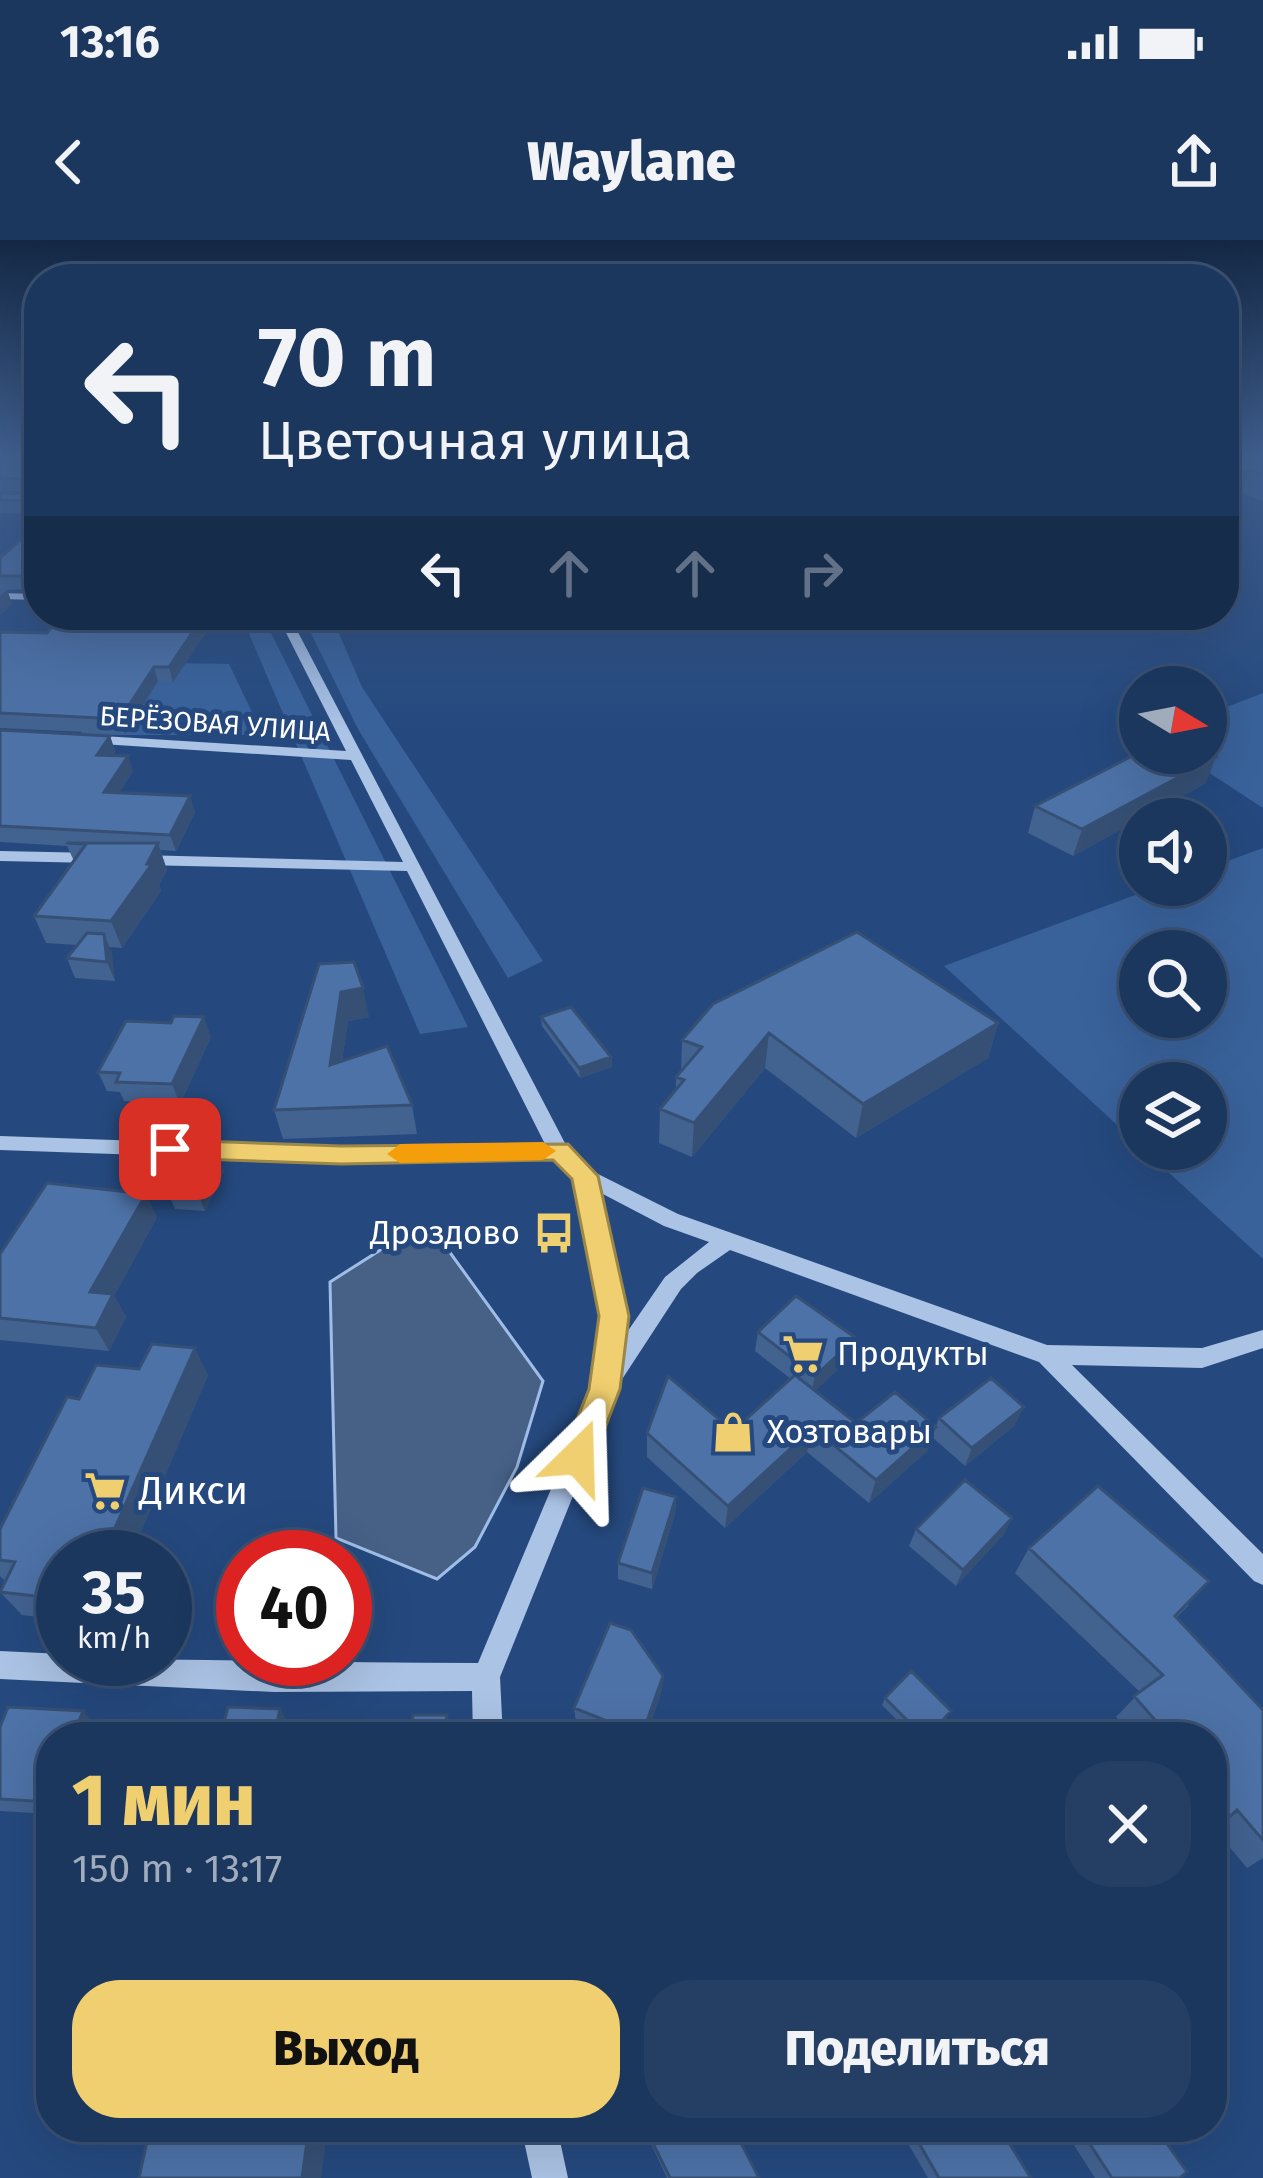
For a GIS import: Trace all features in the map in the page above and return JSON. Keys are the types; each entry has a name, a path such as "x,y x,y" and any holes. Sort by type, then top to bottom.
{"street":[{"path":"291,630 559,1151 585,1176 670,1220 1047,1355 1202,1358 1263,1339"},
{"name":"БЕРЁЗОВАЯ УЛИЦА","path":"66,739 355,756"},
{"path":"0,856 415,867"},
{"path":"0,1143 341,1155 559,1151"},
{"path":"585,1176 614,1316 605,1389"},
{"path":"488,1722 486,1677 605,1389 668,1283 702,1254 728,1241"},
{"path":"1047,1355 1263,1572"},
{"path":"0,1664 274,1678 486,1677"},
{"path":"542,2142 550,2178"}],"shaded area":[{"path":"247,630 270,630 468,1027 420,1034"},
{"path":"309,630 337,630 362,687 543,961 508,978 358,729"},
{"path":"122,662 229,664 263,735 80,735"},
{"path":"1263,693 1263,808 1211,774 1227,774 1227,707"},
{"path":"1263,848 1263,1259 1166,1170 1227,1170 1227,1062 1119,1062 1119,1127 944,966 1119,901 1119,906 1227,906 1227,861"},
{"path":"438,1236 543,1381 517,1467 475,1547 437,1579 372,1553 372,1530 336,1530 330,1282 382,1249"}],"building":[{"path":"12,547 24,547 24,575 0,576 0,558"},
{"path":"194,630 169,667 154,667 120,719 0,713 0,632"},
{"path":"0,730 110,736 97,755 128,756 104,792 190,796 170,835 0,826"},
{"path":"1119,763 1119,774 1184,774 1140,798 1119,798 1119,809 1082,829 1035,806"},
{"path":"66,843 158,843 147,864 152,864 111,921 34,916 86,844"},
{"path":"857,932 998,1023 863,1104 769,1033 694,1123 660,1109 684,1080 676,1077 702,1047 682,1040 713,1004"},
{"path":"87,933 104,934 107,962 67,958"},
{"path":"354,962 363,988 341,992 330,1065 387,1046 412,1105 274,1110 319,964"},
{"path":"571,1007 611,1057 579,1068 541,1017"},
{"path":"174,1016 204,1017 172,1084 116,1082 120,1073 98,1072 126,1021 171,1023"},
{"path":"186,1149 217,1151 197,1192 167,1190"},
{"path":"47,1183 146,1194 90,1292 113,1294 96,1328 0,1318 0,1254"},
{"path":"796,1296 856,1338 815,1376 758,1332"},
{"path":"152,1344 195,1348 114,1530 36,1530 36,1596 0,1592 15,1562 0,1560 0,1529 67,1397 79,1399 96,1365 139,1369"},
{"path":"795,1375 856,1423 895,1392 936,1427 876,1480 813,1428 728,1506 647,1433 668,1376 733,1431"},
{"path":"991,1378 1024,1407 972,1448 939,1418"},
{"path":"965,1480 1012,1518 963,1570 916,1529"},
{"path":"1098,1486 1209,1581 1175,1616 1263,1710 1263,1840 1237,1810 1227,1819 1227,1722 1157,1722 1134,1696 1163,1675 1029,1548"},
{"path":"643,1488 676,1497 652,1573 618,1563"},
{"path":"610,1623 631,1630 663,1676 647,1722 609,1722 574,1708"},
{"path":"911,1671 951,1711 941,1722 909,1722 885,1698"},
{"path":"8,1707 83,1711 79,1722 36,1722 36,1801 0,1799 0,1727"},
{"path":"228,1707 280,1709 277,1722 224,1722"},
{"path":"413,1715 447,1715 446,1722 412,1722"},
{"path":"147,2142 307,2142 302,2178 139,2178"},
{"path":"652,2142 741,2142 759,2178 670,2178"},
{"path":"918,2142 1008,2142 1031,2178 939,2178"},
{"path":"1089,2142 1166,2142 1187,2172 1180,2178 1112,2178"}],"slow traffic":[{"path":"400,1154 543,1151"}],"place":[{"name":"Дроздово","path":"554,1233"},
{"name":"Продукты","path":"803,1354"},
{"name":"Хозтовары","path":"733,1432"},
{"name":"Дикси","path":"105,1491"}],"route":[{"path":"170,1149 341,1155 559,1151 585,1176 614,1316 605,1389 578,1457"}]}
